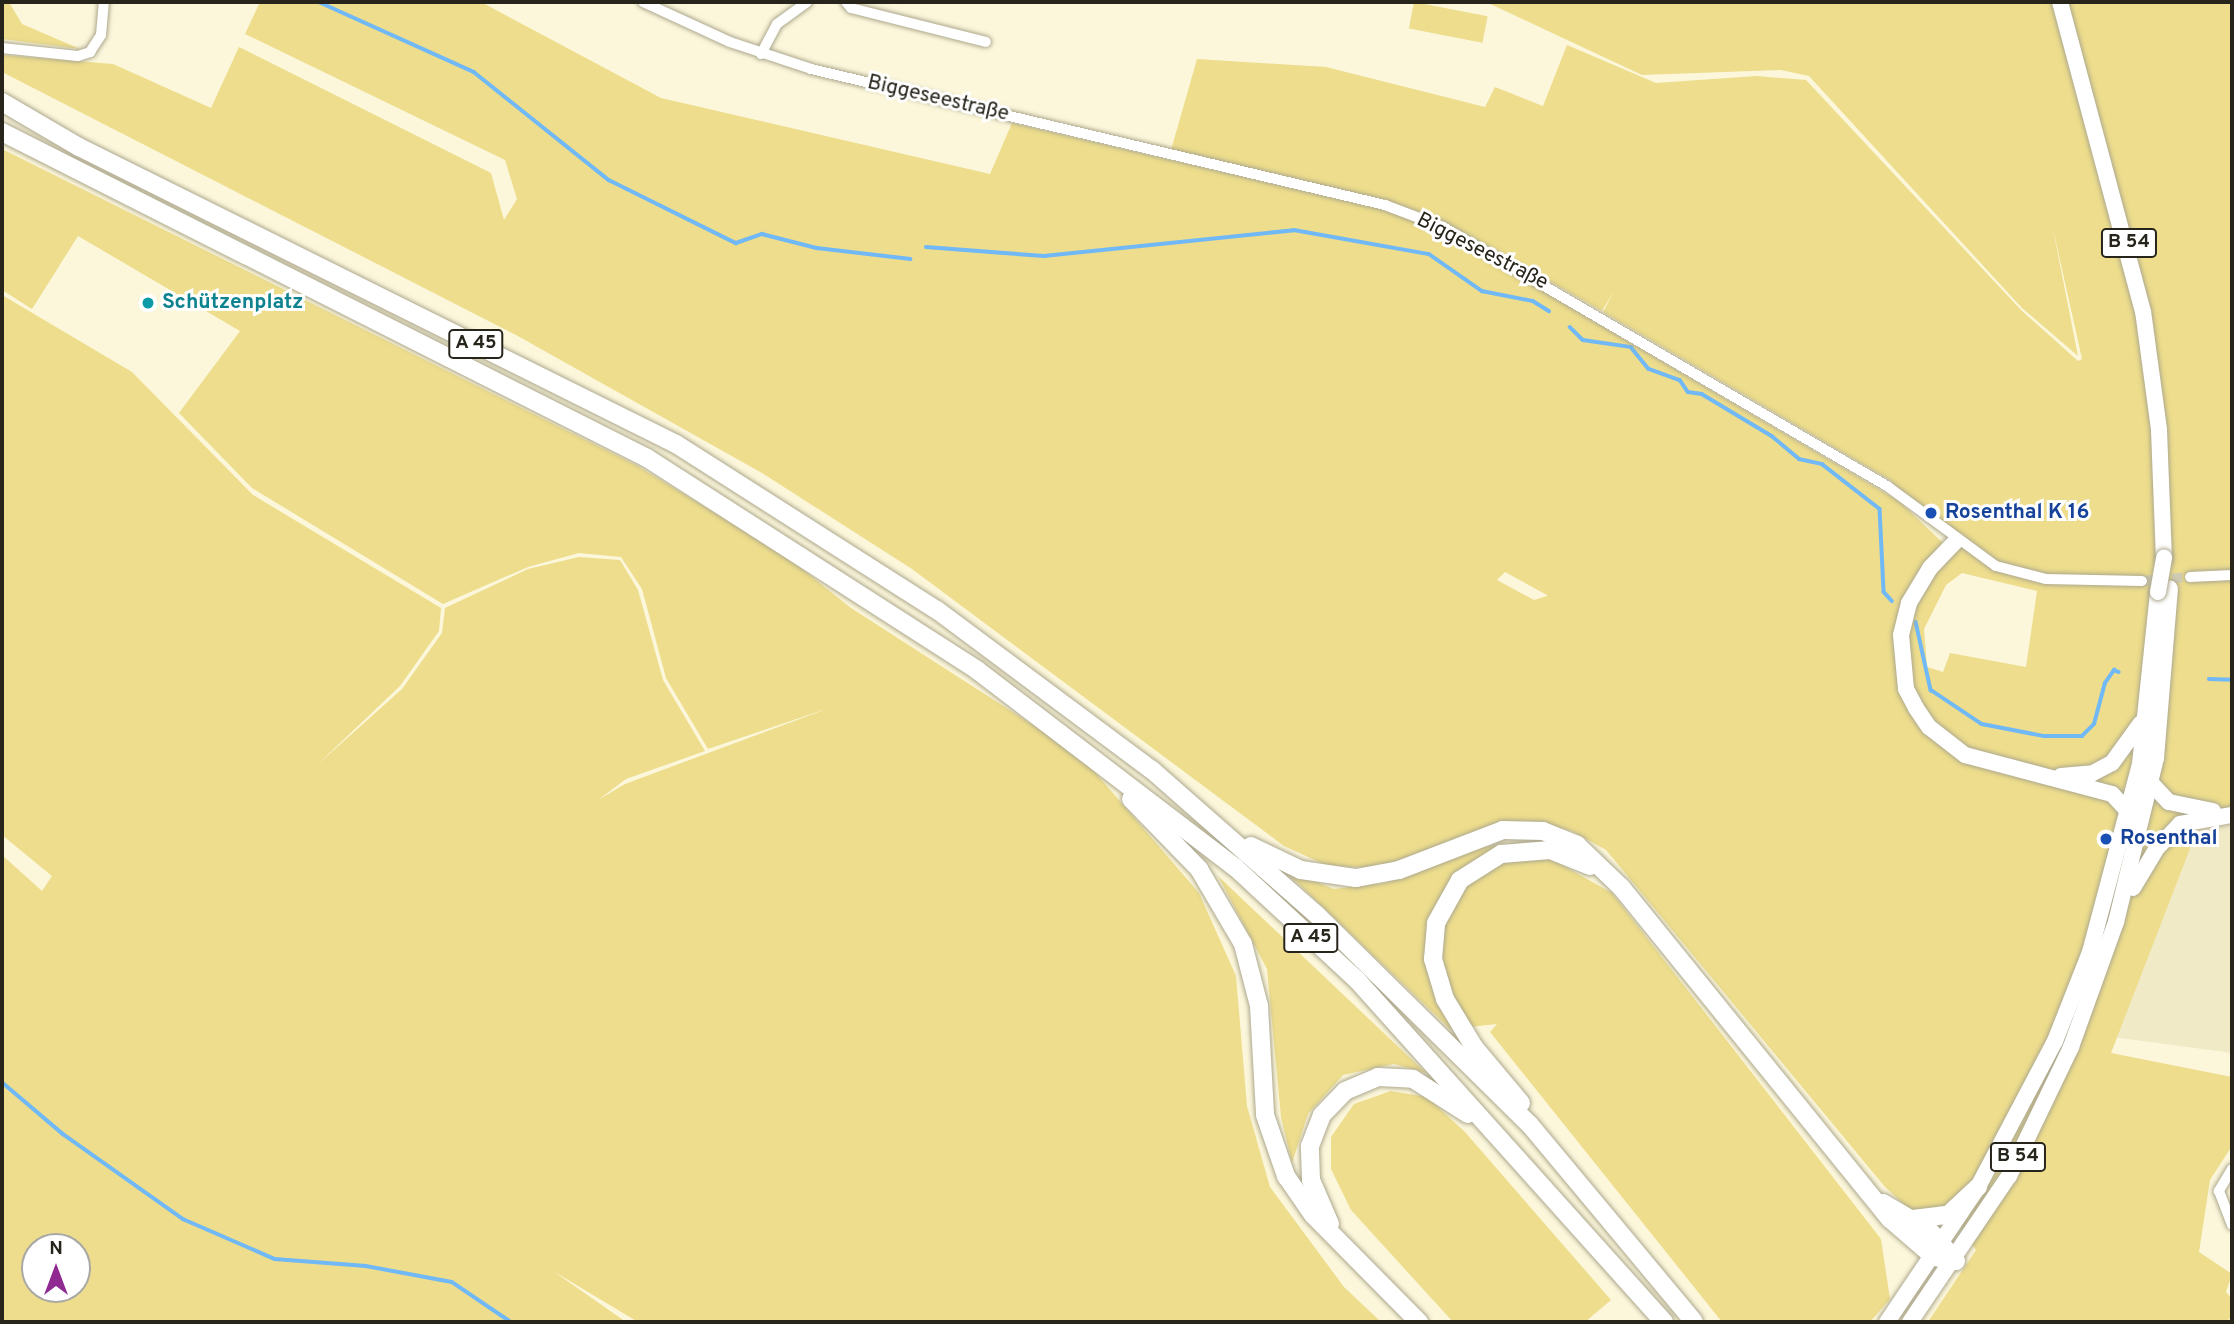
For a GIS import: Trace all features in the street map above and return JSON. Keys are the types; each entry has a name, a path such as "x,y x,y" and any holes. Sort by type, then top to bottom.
{"highway":[{"name":"A 45","path":"2,102 79,147 677,444 937,610 1152,770 1230,835 1530,1125 1694,1322"},
{"name":"A 45","path":"2,132 647,458 807,558 1075,742 1236,869 1357,980 1523,1159 1664,1322"},
{"path":"1075,742 1101,774 1191,859 1235,924 1259,1006 1265,1115 1273,1147 1294,1190 1419,1322"},
{"path":"1230,835 1301,870 1356,878 1399,870 1490,833 1530,829 1577,845 1621,887 1865,1189 1938,1251 1955,1261"},
{"path":"1530,1125 1519,1100 1475,1047 1445,999 1433,959 1440,911 1452,890 1478,864 1525,848 1574,857 1621,887"},
{"path":"1337,1236 1311,1180 1310,1146 1328,1106 1366,1080 1401,1076 1435,1088 1523,1159"},
{"path":"1913,1219 1948,1215 1978,1187"},
{"path":"1865,1189 1913,1219 1938,1251"}],"main road":[{"name":"B 54","path":"1910,1322 1955,1261 2009,1176 2116,922 2151,783 2164,591 2159,430 2143,311 2060,2"},
{"path":"1956,541 1930,568 1909,603 1901,635 1906,689 1946,744 1984,763 2112,794 2130,813"},
{"name":"B 54","path":"1887,1322 1938,1251 2066,1038 2130,813 2164,591"},
{"path":"2034,775 2081,776 2112,763 2146,713"},
{"path":"2151,783 2169,802 2232,814"},
{"path":"2116,922 2143,868 2169,833 2192,819 2232,814"}],"street":[{"path":"2,48 78,56 90,51 101,35 104,2"},
{"name":"Biggeseestraße","path":"643,2 761,54 1385,205 1443,227 1887,486 1956,541 2014,574 2092,583 2142,581"},
{"path":"761,54 777,24 807,2"},
{"path":"846,2 851,9 986,42"},
{"path":"2190,577 2232,575"},
{"path":"2232,1169 2219,1191 2232,1225"}],"shaded area":[{"path":"2,2 9,2 22,24 80,49 2,39"},
{"path":"260,2 481,2 661,98 990,174 1012,123 1384,210 1442,232 1899,501 1944,544 1953,540 1890,480 1603,312 1614,291 1602,311 1445,222 1385,200 1171,150 1197,59 1326,67 1485,107 1495,87 1543,106 1567,45 1656,83 1756,76 1806,80 2021,310 2078,361 2082,359 2052,224 2078,356 2022,308 1809,76 1781,70 1642,75 1486,2 2232,2 2232,813 2198,828 2111,1053 2232,1077 2232,1146 2210,1180 2199,1252 2232,1274 2226,1292 2232,1299 2232,1315 2227,1322 1928,1322 1976,1250 1948,1208 1911,1211 1885,1187 1606,850 1572,831 1539,823 1495,825 1377,868 1328,866 1284,846 912,569 762,473 516,335 2,72 2,55 113,64 211,108 239,47 491,173 504,220 517,199 505,160 245,34","holes":["1505,572 1547,595 1547,596 1534,600 1497,580","1962,573 2037,591 2026,667 1950,653 1943,672 1927,667 1924,629 1946,585"]},
{"path":"1414,2 1488,16 1482,43 1409,29"},
{"path":"2,149 636,465 787,557 851,608 1081,756 1199,893 1236,976 1247,1106 1270,1187 1344,1287 1381,1322 638,1322 553,1271 626,1322 2,1322 2,855 42,891 52,876 2,835 2,295 132,372 253,495 441,608 439,631 400,686 316,766 402,689 442,633 445,608 528,569 579,557 620,560 638,590 663,680 705,751 626,779 598,800 625,784 832,707 708,749 666,678 642,589 621,557 579,553 528,567 443,604 252,488 179,413 240,331 78,236 32,309 2,290"},
{"path":"2232,826 2232,1053 2113,1037 2198,828"},
{"path":"1521,842 1612,893 1881,1239 1890,1299 1870,1322 1722,1322 1490,1032 1497,1024 1450,1029 1282,868 1334,889 1385,883 1484,847"},
{"path":"1218,876 1426,1073 1394,1064 1343,1075 1308,1114 1292,1163 1281,1117 1267,969"},
{"path":"1391,1091 1427,1097 1465,1132 1611,1300 1585,1322 1453,1322 1351,1210 1331,1169 1331,1137 1354,1104"}],"waterway":[{"path":"319,2 474,72 609,180 736,243 762,234 817,248 910,259"},
{"path":"926,247 1044,256 1294,230 1429,254 1482,291 1533,301 1549,311"},
{"path":"1570,327 1583,340 1631,347 1649,369 1680,380 1688,392 1702,394 1772,436 1799,459 1822,464 1880,509 1884,592 1892,601"},
{"path":"1916,622 1931,690 1982,724 2044,736 2082,736 2094,724 2105,683 2114,670 2119,672"},
{"path":"2209,679 2232,680"},
{"path":"2,1082 63,1134 183,1219 275,1259 366,1266 452,1282 511,1322"}],"tunnel":[{"path":"2142,581 2190,577"}],"place":[{"name":"Schützenplatz","path":"148,303"},
{"name":"Rosenthal K 16","path":"1931,513"},
{"name":"Rosenthal","path":"2106,839"}]}
